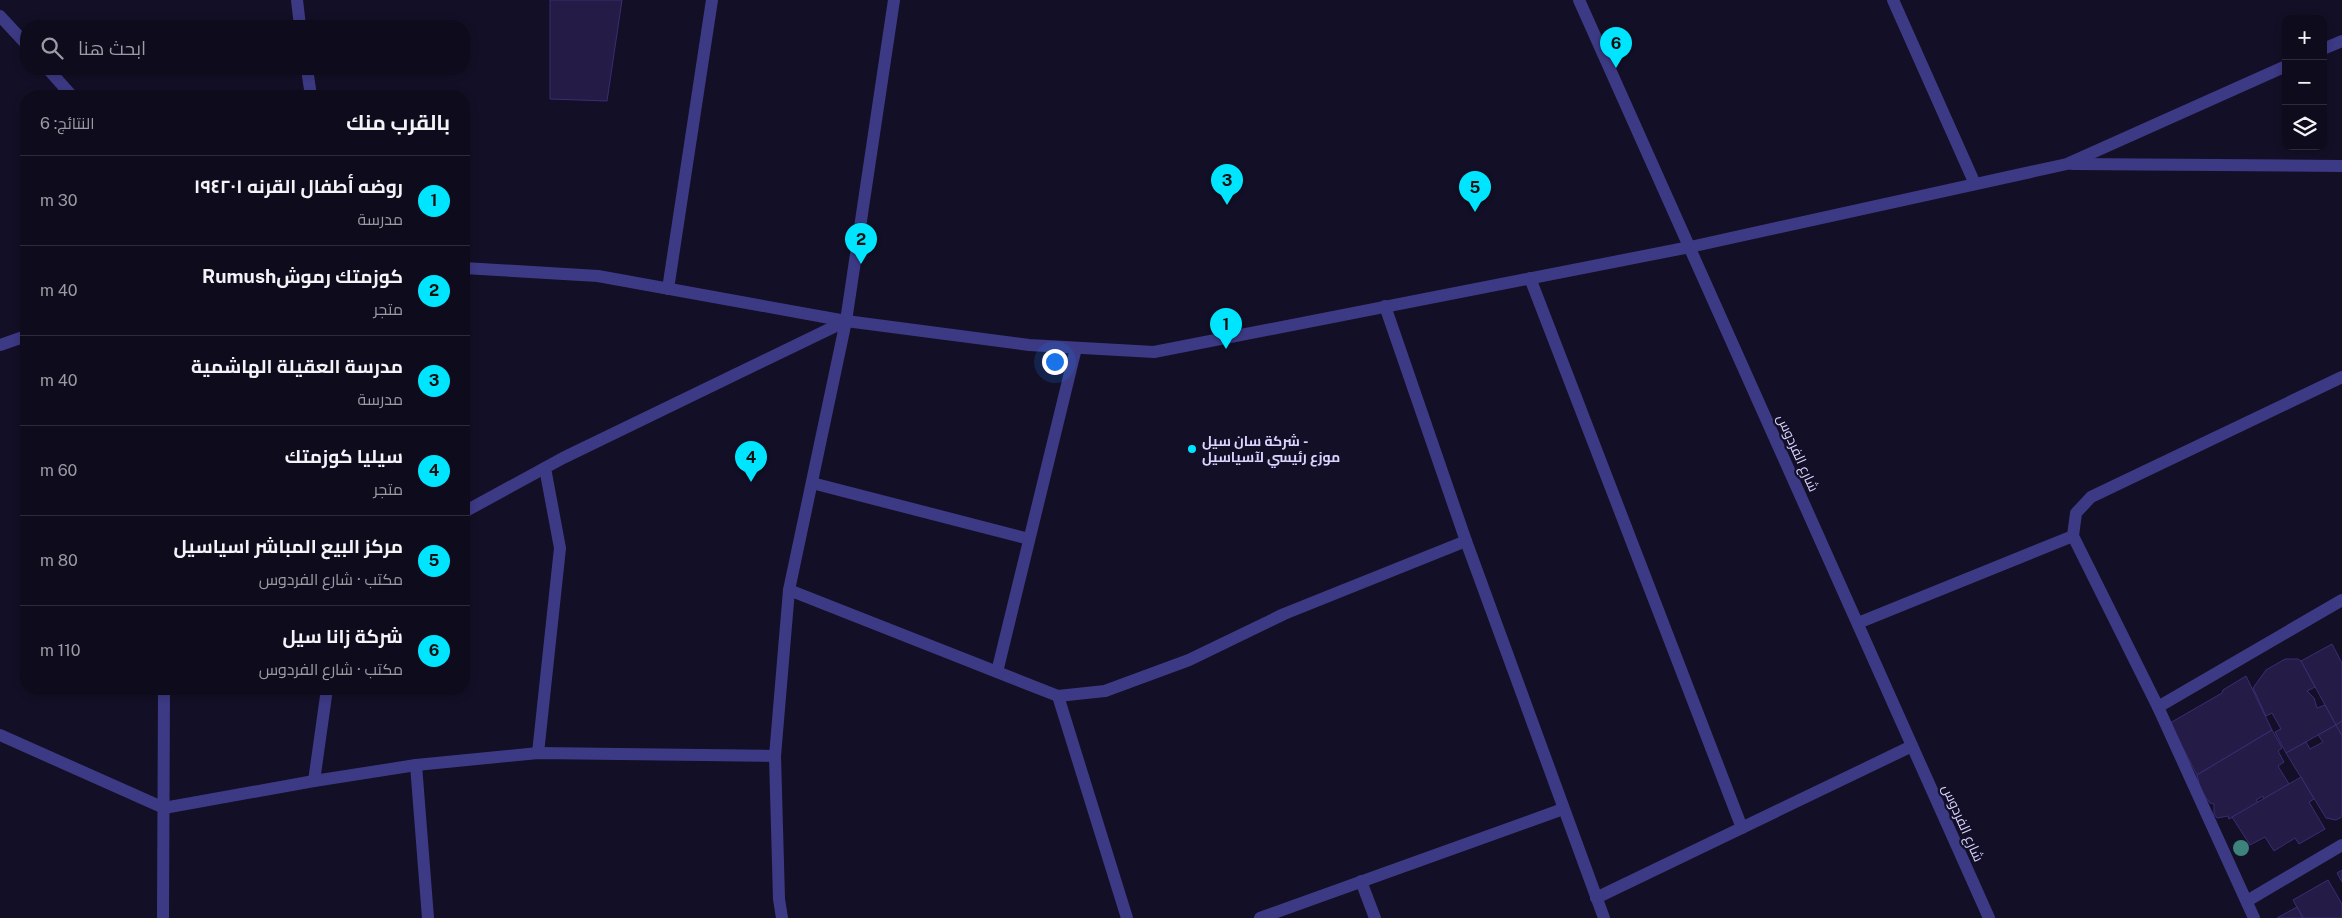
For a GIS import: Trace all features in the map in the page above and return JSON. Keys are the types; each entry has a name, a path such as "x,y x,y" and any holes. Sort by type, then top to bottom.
{"street":[{"path":"297,0 299,20"},
{"path":"668,289 712,0"},
{"path":"782,918 779,899 775,756 789,590 846,321 894,0"},
{"name":"شارع الفردوس","path":"1579,0 1989,918"},
{"path":"1893,0 1974,184"},
{"path":"0,16 20,38"},
{"path":"2327,47 2342,41"},
{"path":"470,268 598,276 846,321 1029,345 1154,352 1690,247 2067,164 2282,68"},
{"path":"53,75 67,90"},
{"path":"308,75 310,90"},
{"path":"2067,164 2342,166"},
{"path":"1530,278 1742,828"},
{"path":"1385,306 1466,541 1604,918"},
{"path":"470,509 546,468 846,321"},
{"path":"0,345 20,338"},
{"path":"997,672 1076,348"},
{"path":"2254,918 2158,707 2073,536 2076,513 2091,497 2342,377"},
{"path":"538,753 560,548 546,468"},
{"path":"812,483 1029,539"},
{"path":"1858,623 2073,536"},
{"path":"789,590 1058,696 1105,691 1189,660 1284,614 1466,541"},
{"path":"2158,707 2342,600"},
{"path":"163,918 164,695"},
{"path":"314,781 326,695"},
{"path":"1058,696 1127,918"},
{"path":"0,735 164,808 416,765 538,753 775,756"},
{"path":"1596,898 1912,746"},
{"path":"416,765 428,918"},
{"path":"1260,918 1563,808"},
{"path":"2247,901 2342,845"},
{"path":"1361,881 1375,918"}],"building":[{"path":"550,0 622,0 607,101 550,99"},
{"path":"2332,644 2342,663 2342,721 2336,725 2301,661"},
{"path":"2285,659 2298,659 2301,661 2315,687 2307,691 2314,698 2317,708 2325,705 2336,725 2286,753 2275,732 2281,729 2272,713 2266,716 2253,688 2266,670"},
{"path":"2246,676 2272,730 2197,775 2170,723 2222,693 2223,690"},
{"path":"2342,721 2342,736 2336,725"},
{"path":"2336,725 2342,736 2342,817 2336,820 2326,818 2286,753 2306,742 2310,749 2323,742 2318,735"},
{"path":"2272,730 2282,748 2278,751 2284,762 2278,766 2289,784 2264,799 2263,796 2256,800 2258,803 2229,819 2228,816 2217,818 2214,814 2214,804 2210,803 2201,792 2197,775"},
{"path":"2301,777 2314,799 2309,802 2325,829 2299,844 2295,838 2274,851 2265,837 2250,845 2232,817"},
{"path":"2342,870 2342,882 2337,873"},
{"path":"2328,880 2342,904 2342,918 2303,918 2293,900"},
{"path":"2297,907 2303,918 2277,918"}],"place":[{"name":"شركة زانا سيل","path":"1616,68"},
{"name":"مدرسة العقيلة الهاشمية","path":"1227,205"},
{"name":"مركز البيع المباشر اسياسيل","path":"1475,212"},
{"name":"كوزمتك رموشRumush","path":"861,264"},
{"name":"روضه أطفال القرنه ١٩٤٢٠١","path":"1226,349"},
{"name":"شركة سان سيل - موزع رئيسي لآسياسيل","path":"1192,449"},
{"name":"سيليا كوزمتك","path":"751,482"}]}
